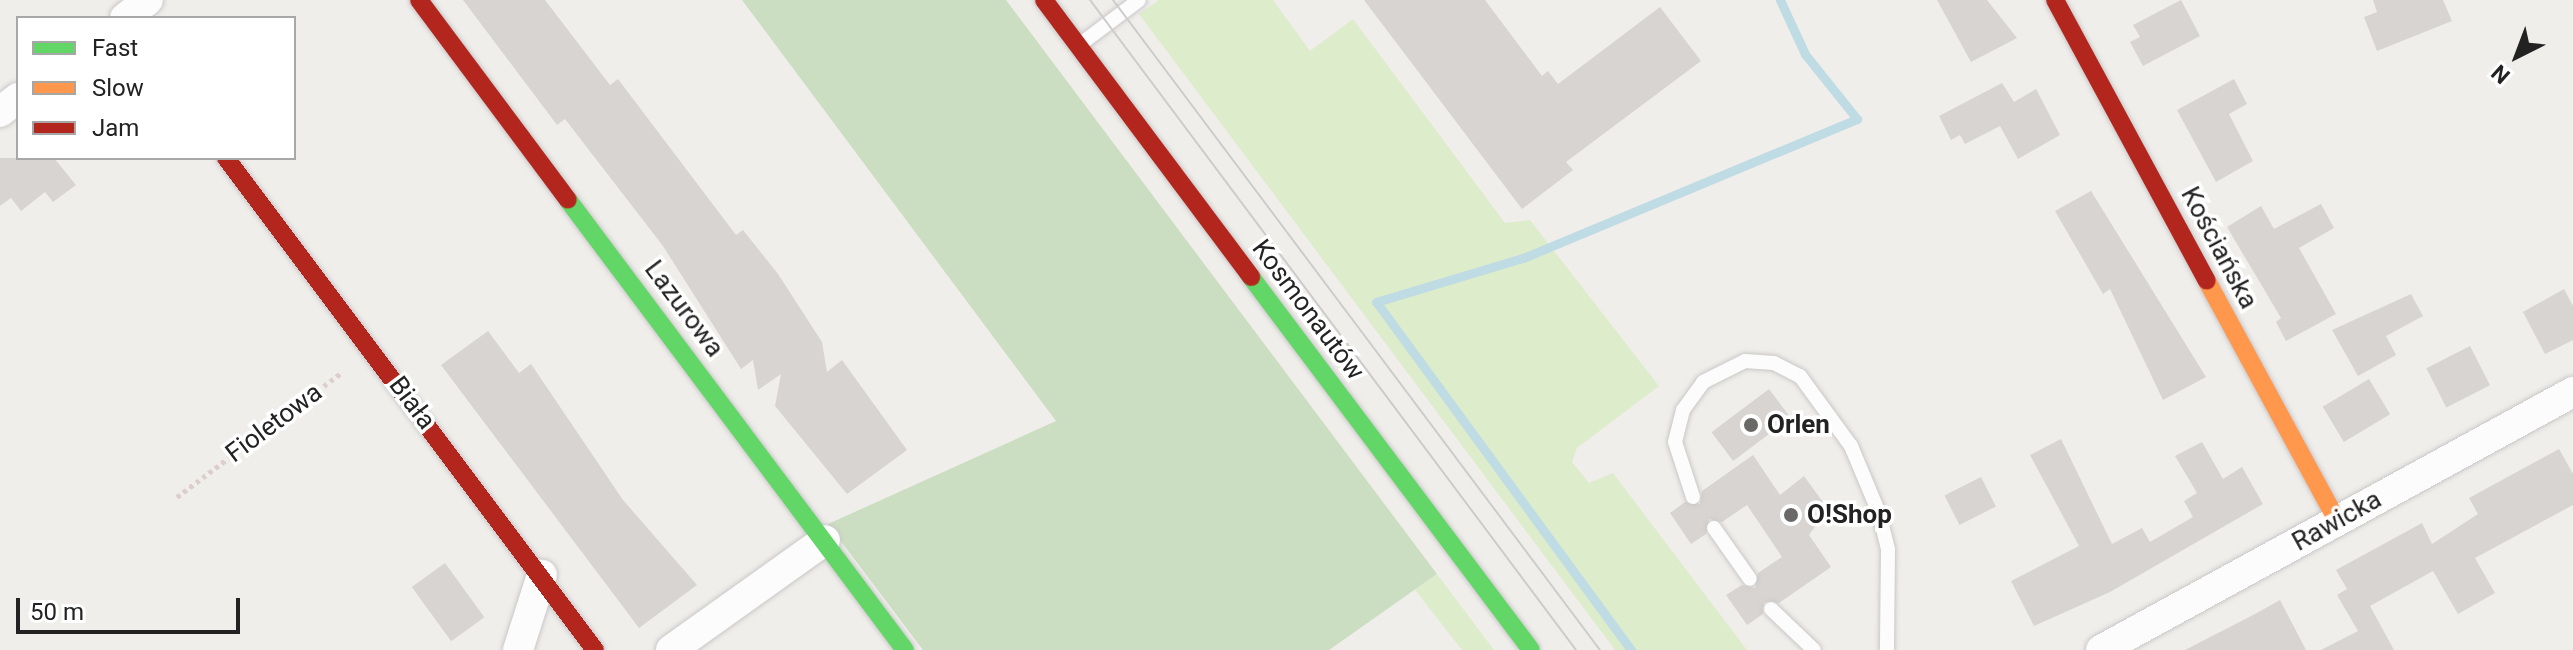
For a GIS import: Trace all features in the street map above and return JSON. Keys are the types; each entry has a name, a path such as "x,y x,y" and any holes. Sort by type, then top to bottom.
{"street":[{"path":"106,0 120,16"},
{"path":"125,16 148,0"},
{"name":"Lazurowa","path":"419,0 905,650"},
{"name":"Kosmonautów","path":"1044,0 1531,650"},
{"name":"Kościańska","path":"2055,0 2338,522"},
{"path":"0,112 16,100"},
{"name":"Biała","path":"228,160 542,575 595,650"},
{"name":"Rawicka","path":"2101,650 2573,392"},
{"path":"671,650 825,540"},
{"path":"518,650 542,575"}],"lane":[{"path":"1078,46 1139,0"},
{"path":"1693,497 1675,442 1683,410 1703,382 1745,361 1774,363 1800,376 1851,446 1879,513 1888,550 1887,650"},
{"path":"1714,528 1750,579"},
{"path":"1771,609 1814,650"}],"path":[{"name":"Fioletowa","path":"177,497 371,349"}],"green space":[{"path":"742,0 1006,0 1437,574 1329,650 923,650 828,524 1056,421"},
{"path":"1159,0 1273,0 1310,51 1353,19 1505,223 1530,220 1659,386 1577,448 1572,462 1589,483 1613,473 1747,650 1615,650 1139,14"},
{"path":"1437,574 1494,650 1462,650 1415,590"}],"building":[{"path":"463,0 545,0 610,85 618,79 736,235 743,230 778,274 822,342 827,372 842,360 907,450 847,494 775,406 781,374 758,390 753,360 741,369 663,246 565,119 557,125"},
{"path":"1364,0 1485,0 1542,76 1548,71 1558,84 1660,7 1701,61 1566,162 1573,170 1522,209"},
{"path":"1937,0 1987,0 2017,38 1971,62"},
{"path":"2181,0 2200,36 2143,66 2130,42 2140,37 2133,25"},
{"path":"2373,0 2443,0 2452,21 2377,51 2364,17 2377,12"},
{"path":"2234,79 2247,104 2229,114 2253,161 2216,182 2177,110"},
{"path":"2002,83 2014,102 2036,89 2060,135 2018,159 2000,126 1965,144 1960,135 1951,140 1939,116"},
{"path":"0,158 56,160 76,185 53,202 45,192 21,211 11,198 0,206"},
{"path":"2091,191 2206,377 2163,400 2110,289 2103,294 2055,211"},
{"path":"2321,204 2334,228 2299,248 2336,314 2286,341 2276,322 2281,318 2227,227 2261,206 2274,229"},
{"path":"2564,289 2573,306 2573,340 2545,354 2523,312"},
{"path":"2411,294 2423,316 2386,336 2396,355 2358,376 2332,330"},
{"path":"488,331 519,373 531,364 623,500 697,585 639,628 441,365"},
{"path":"2470,346 2490,385 2446,407 2426,368"},
{"path":"2369,379 2390,414 2344,442 2323,407"},
{"name":"Orlen","path":"1769,389 1791,418 1733,461 1711,432"},
{"path":"2061,439 2112,544 2142,528 2150,542 2193,517 2184,501 2197,493 2175,456 2202,442 2223,479 2242,467 2263,504 2110,592 2034,626 2011,581 2079,546 2030,455"},
{"path":"2559,449 2573,474 2573,505 2475,558 2495,593 2458,614 2433,571 2370,606 2394,650 2321,650 2358,631 2337,595 2347,589 2336,570 2422,523 2432,544 2478,514 2469,498"},
{"path":"1753,455 1780,495 1804,476 1828,509 1809,535 1831,567 1779,603 1764,602 1763,614 1747,625 1726,595 1742,585 1755,588 1758,573 1782,557 1747,505 1722,522 1709,519 1706,534 1691,544 1670,513 1685,502 1700,504 1702,491"},
{"path":"1981,477 1996,506 1959,525 1944,496"},
{"path":"445,563 484,617 451,641 412,587"},
{"path":"2280,600 2306,650 2185,650 2255,614"}],"waterway":[{"path":"1631,650 1376,302 1523,258 1857,119 1805,54 1780,0"}],"tram line":[{"path":"1090,0 1576,650"},
{"path":"1113,0 1600,650"}],"traffic: fast":[{"path":"568,200 905,650"},
{"path":"1251,277 1531,650"}],"traffic: slow":[{"path":"2207,281 2338,522"}],"traffic: jam":[{"path":"419,0 568,200"},
{"path":"1044,0 1251,277"},
{"path":"2055,0 2207,281"},
{"path":"228,160 595,650"}],"place":[{"name":"Orlen","path":"1751,425"},
{"name":"O!Shop","path":"1791,515"}]}
